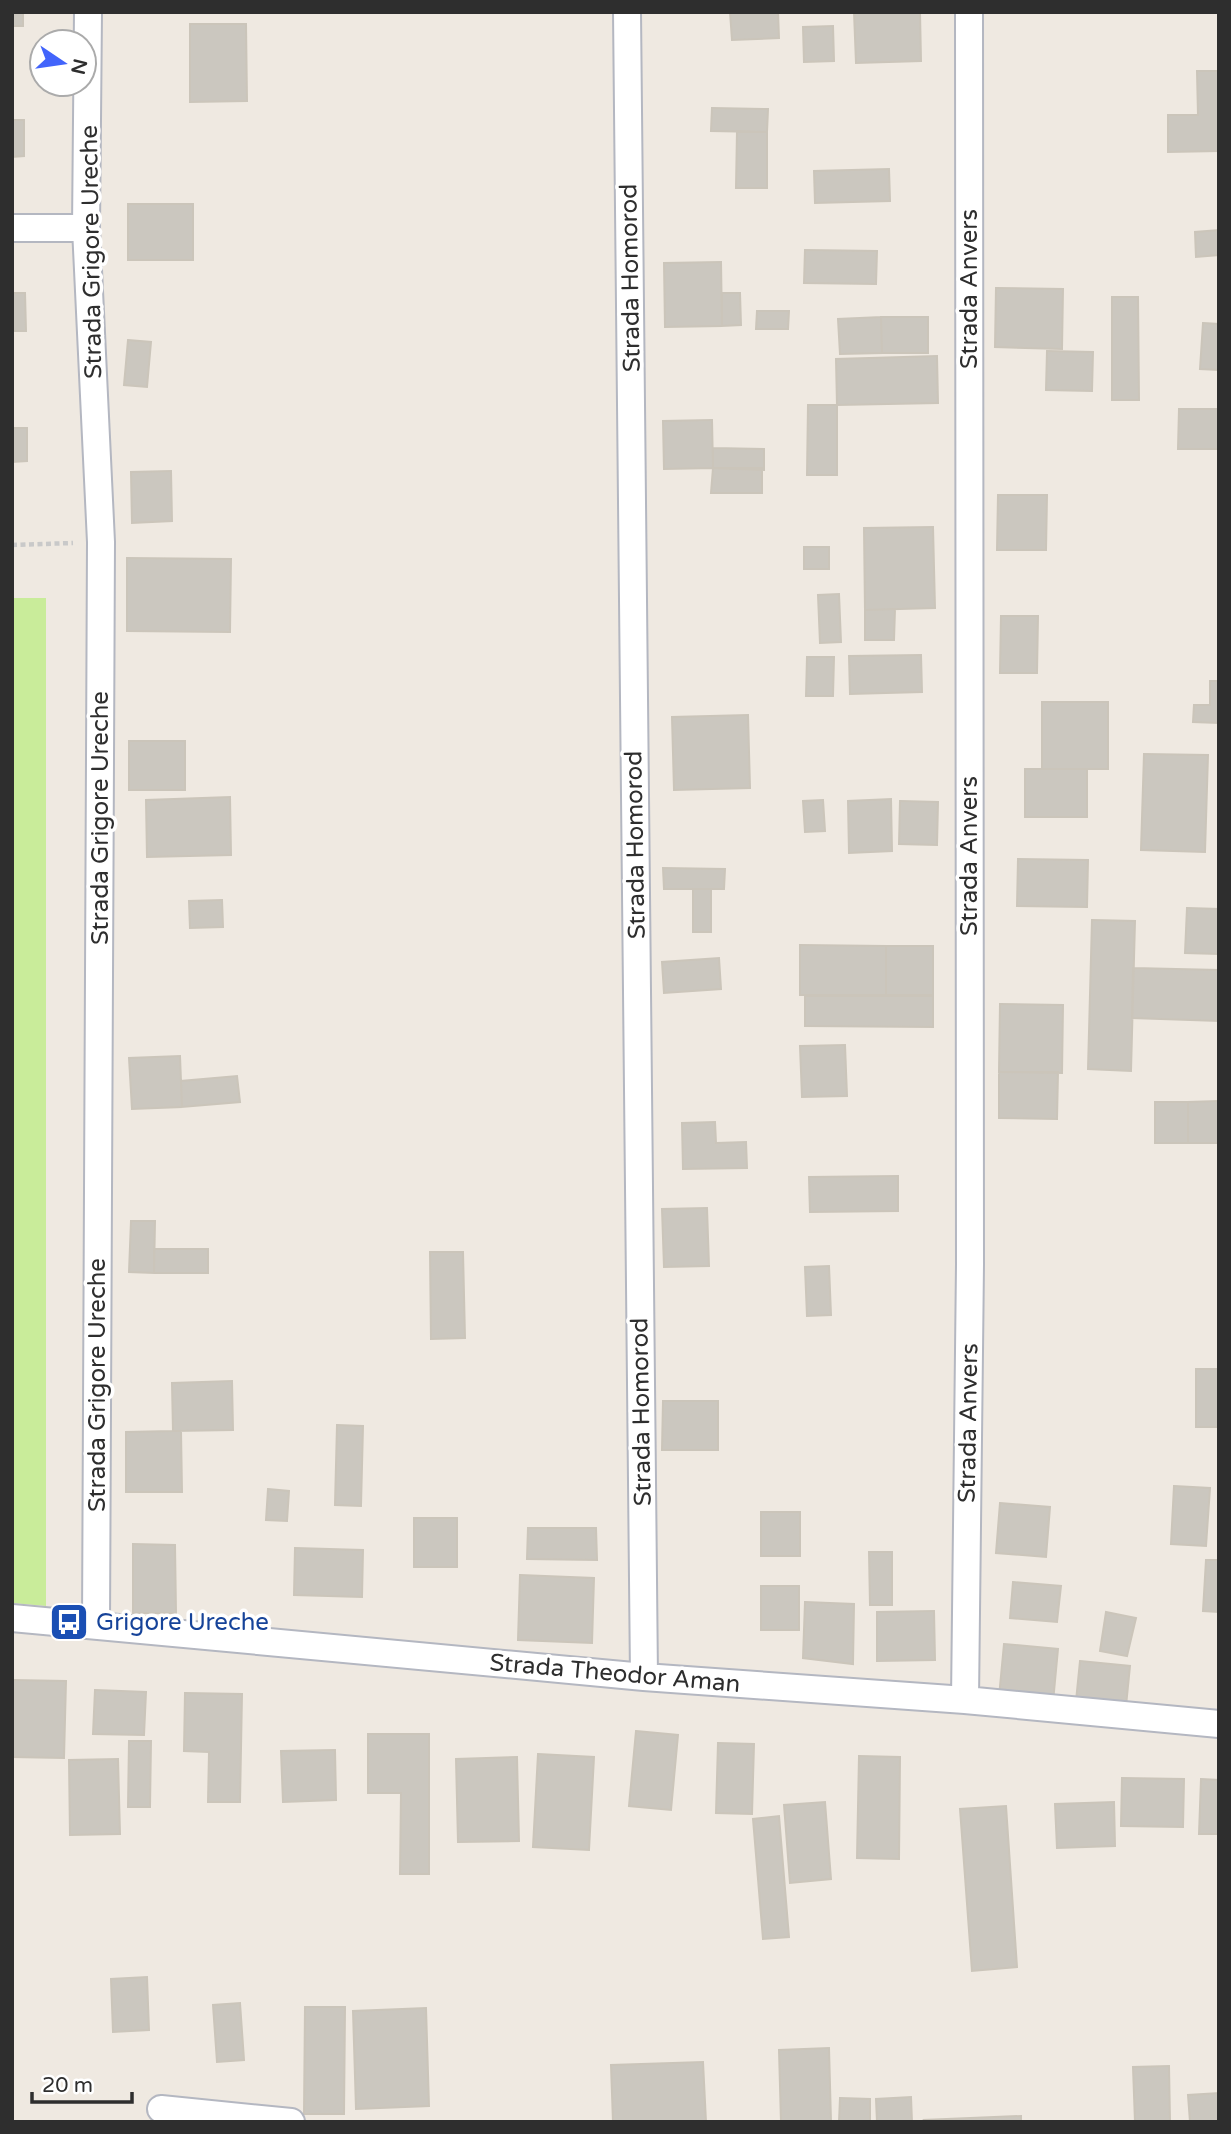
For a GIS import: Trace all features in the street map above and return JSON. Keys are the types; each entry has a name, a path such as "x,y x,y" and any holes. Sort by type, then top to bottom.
{"street":[{"name":"Strada Grigore Ureche","path":"89,12 86,228 102,542 96,1625"},
{"name":"Strada Homorod","path":"627,12 644,1677"},
{"name":"Strada Anvers","path":"965,1700 970,1264 969,12"},
{"path":"12,228 86,228"},
{"name":"Strada Theodor Aman","path":"12,1618 644,1677 965,1700 1219,1724"},
{"path":"161,2109 291,2122"}],"path":[{"path":"12,545 102,542"}],"green space":[{"path":"12,598 46,598 46,1606 12,1603"}],"building":[{"path":"12,12 23,12 23,26 12,26"},
{"path":"730,12 778,12 779,38 732,40"},
{"path":"854,12 920,12 921,61 856,63"},
{"path":"190,24 246,24 247,101 190,102"},
{"path":"833,26 834,61 804,62 803,27"},
{"path":"1197,71 1219,71 1219,151 1168,152 1168,115 1198,115"},
{"path":"712,108 768,109 767,132 711,131"},
{"path":"12,120 24,120 24,156 12,157"},
{"path":"737,131 767,132 767,188 736,188"},
{"path":"889,169 890,201 815,203 814,171"},
{"path":"128,204 193,204 193,260 128,260"},
{"path":"1219,230 1219,255 1196,257 1195,232"},
{"path":"805,250 877,251 876,284 804,283"},
{"path":"721,262 722,326 665,327 664,263"},
{"path":"996,288 1063,289 1062,349 995,347"},
{"path":"12,293 25,293 26,331 12,331"},
{"path":"722,293 740,293 741,325 722,326"},
{"path":"1112,297 1138,297 1139,400 1112,400"},
{"path":"757,311 789,311 788,329 756,329"},
{"path":"881,317 882,353 840,354 838,319"},
{"path":"881,317 928,317 928,353 882,353"},
{"path":"1203,323 1219,324 1219,370 1200,369"},
{"path":"128,340 151,342 147,387 124,385"},
{"path":"1047,351 1093,352 1092,391 1046,390"},
{"path":"937,356 938,403 837,405 836,359"},
{"path":"808,405 837,405 837,475 807,475"},
{"path":"1179,409 1219,409 1219,449 1178,449"},
{"path":"712,420 713,468 664,469 663,421"},
{"path":"12,428 27,428 27,461 12,462"},
{"path":"713,448 764,449 764,470 713,468"},
{"path":"713,468 762,468 762,493 711,493"},
{"path":"171,471 172,521 132,523 131,472"},
{"path":"998,495 1047,495 1046,550 997,550"},
{"path":"933,527 935,608 865,610 864,528"},
{"path":"804,547 829,547 829,569 804,569"},
{"path":"127,558 231,559 230,632 127,631"},
{"path":"839,594 841,642 820,643 818,595"},
{"path":"895,609 894,640 865,640 865,610"},
{"path":"1001,616 1038,616 1037,673 1000,673"},
{"path":"921,655 922,692 850,694 849,656"},
{"path":"807,657 834,657 833,696 806,696"},
{"path":"1210,681 1219,681 1219,723 1193,722 1194,705 1210,705"},
{"path":"1042,702 1108,702 1108,769 1042,769"},
{"path":"748,715 750,788 674,790 672,717"},
{"path":"129,741 185,741 185,790 129,790"},
{"path":"1144,754 1208,755 1205,852 1141,850"},
{"path":"1025,769 1087,769 1087,817 1025,817"},
{"path":"230,797 231,855 147,857 146,800"},
{"path":"891,799 892,851 849,853 848,801"},
{"path":"823,800 825,831 805,832 803,801"},
{"path":"900,801 938,802 937,845 899,844"},
{"path":"1018,859 1088,860 1087,907 1017,906"},
{"path":"663,868 725,869 724,889 664,889"},
{"path":"693,889 711,889 711,932 693,932"},
{"path":"222,900 223,927 190,928 189,901"},
{"path":"1187,908 1219,909 1219,954 1185,953"},
{"path":"1092,920 1135,921 1131,1071 1088,1069"},
{"path":"800,945 886,946 886,995 800,995"},
{"path":"886,946 933,946 933,995 886,995"},
{"path":"719,958 721,989 664,993 662,962"},
{"path":"1133,968 1219,970 1219,1021 1132,1018"},
{"path":"805,996 933,996 933,1027 805,1026"},
{"path":"1000,1004 1063,1005 1062,1073 999,1072"},
{"path":"845,1045 847,1096 802,1097 800,1046"},
{"path":"180,1056 182,1107 132,1109 129,1058"},
{"path":"999,1072 1058,1072 1057,1119 999,1118"},
{"path":"237,1076 240,1102 182,1107 181,1081"},
{"path":"1219,1101 1219,1143 1188,1143 1188,1102"},
{"path":"1155,1102 1188,1102 1188,1143 1155,1143"},
{"path":"715,1122 716,1143 746,1142 747,1168 683,1169 682,1123"},
{"path":"898,1176 898,1211 810,1212 809,1177"},
{"path":"707,1208 709,1266 664,1267 662,1209"},
{"path":"131,1221 155,1221 154,1273 129,1272"},
{"path":"154,1249 208,1249 208,1273 154,1273"},
{"path":"430,1252 463,1252 465,1338 431,1339"},
{"path":"829,1266 831,1315 807,1316 805,1267"},
{"path":"1196,1369 1219,1369 1219,1427 1196,1427"},
{"path":"232,1381 233,1430 173,1431 172,1383"},
{"path":"663,1401 718,1401 718,1450 662,1450"},
{"path":"337,1425 363,1426 361,1506 335,1505"},
{"path":"181,1431 182,1492 126,1492 126,1432"},
{"path":"1174,1486 1210,1488 1206,1546 1171,1544"},
{"path":"268,1489 289,1491 287,1521 266,1520"},
{"path":"1000,1503 1050,1507 1046,1557 996,1553"},
{"path":"761,1512 800,1512 800,1556 761,1556"},
{"path":"414,1518 457,1518 457,1567 414,1567"},
{"path":"528,1528 596,1528 597,1560 527,1559"},
{"path":"133,1544 175,1545 176,1613 133,1613"},
{"path":"295,1548 363,1550 362,1597 294,1595"},
{"path":"869,1552 892,1552 892,1605 870,1605"},
{"path":"1206,1560 1219,1560 1219,1612 1203,1611"},
{"path":"520,1575 594,1578 592,1643 518,1640"},
{"path":"1013,1582 1061,1586 1057,1622 1010,1618"},
{"path":"761,1586 799,1586 799,1630 761,1630"},
{"path":"805,1602 854,1604 853,1664 803,1658"},
{"path":"934,1611 935,1660 877,1661 877,1612"},
{"path":"1106,1612 1136,1618 1127,1656 1100,1651"},
{"path":"1004,1644 1058,1649 1053,1702 999,1697"},
{"path":"1080,1661 1130,1666 1126,1706 1076,1701"},
{"path":"12,1680 66,1681 64,1758 12,1757"},
{"path":"95,1690 146,1692 144,1735 93,1734"},
{"path":"185,1693 242,1694 240,1802 208,1802 209,1752 184,1751"},
{"path":"636,1731 678,1735 671,1810 629,1806"},
{"path":"368,1734 429,1734 429,1874 400,1874 401,1793 368,1793"},
{"path":"129,1741 151,1741 150,1807 128,1807"},
{"path":"718,1743 754,1744 752,1814 716,1813"},
{"path":"335,1750 336,1800 283,1802 281,1751"},
{"path":"538,1754 594,1757 589,1850 533,1847"},
{"path":"859,1756 900,1757 899,1859 857,1858"},
{"path":"517,1757 519,1841 458,1842 456,1759"},
{"path":"118,1759 120,1834 70,1835 69,1760"},
{"path":"1122,1778 1184,1779 1183,1827 1121,1826"},
{"path":"1201,1779 1219,1780 1219,1834 1199,1834"},
{"path":"825,1802 831,1879 790,1883 784,1805"},
{"path":"1114,1802 1115,1846 1057,1848 1055,1804"},
{"path":"1006,1806 1017,1967 972,1971 960,1809"},
{"path":"779,1816 789,1937 763,1939 753,1819"},
{"path":"147,1977 149,2030 113,2032 111,1979"},
{"path":"240,2003 244,2060 217,2062 213,2005"},
{"path":"305,2007 345,2007 344,2114 304,2114"},
{"path":"426,2008 429,2106 356,2109 353,2011"},
{"path":"829,2048 831,2122 781,2122 779,2050"},
{"path":"703,2062 706,2122 613,2122 611,2065"},
{"path":"1169,2066 1170,2122 1135,2122 1133,2067"},
{"path":"1219,2093 1219,2122 1190,2122 1188,2095"},
{"path":"911,2097 912,2122 877,2122 876,2099"},
{"path":"840,2098 870,2099 870,2122 839,2122"},
{"path":"1021,2116 1021,2122 924,2120"}],"place":[{"name":"Grigore Ureche","path":"69,1622"}]}
